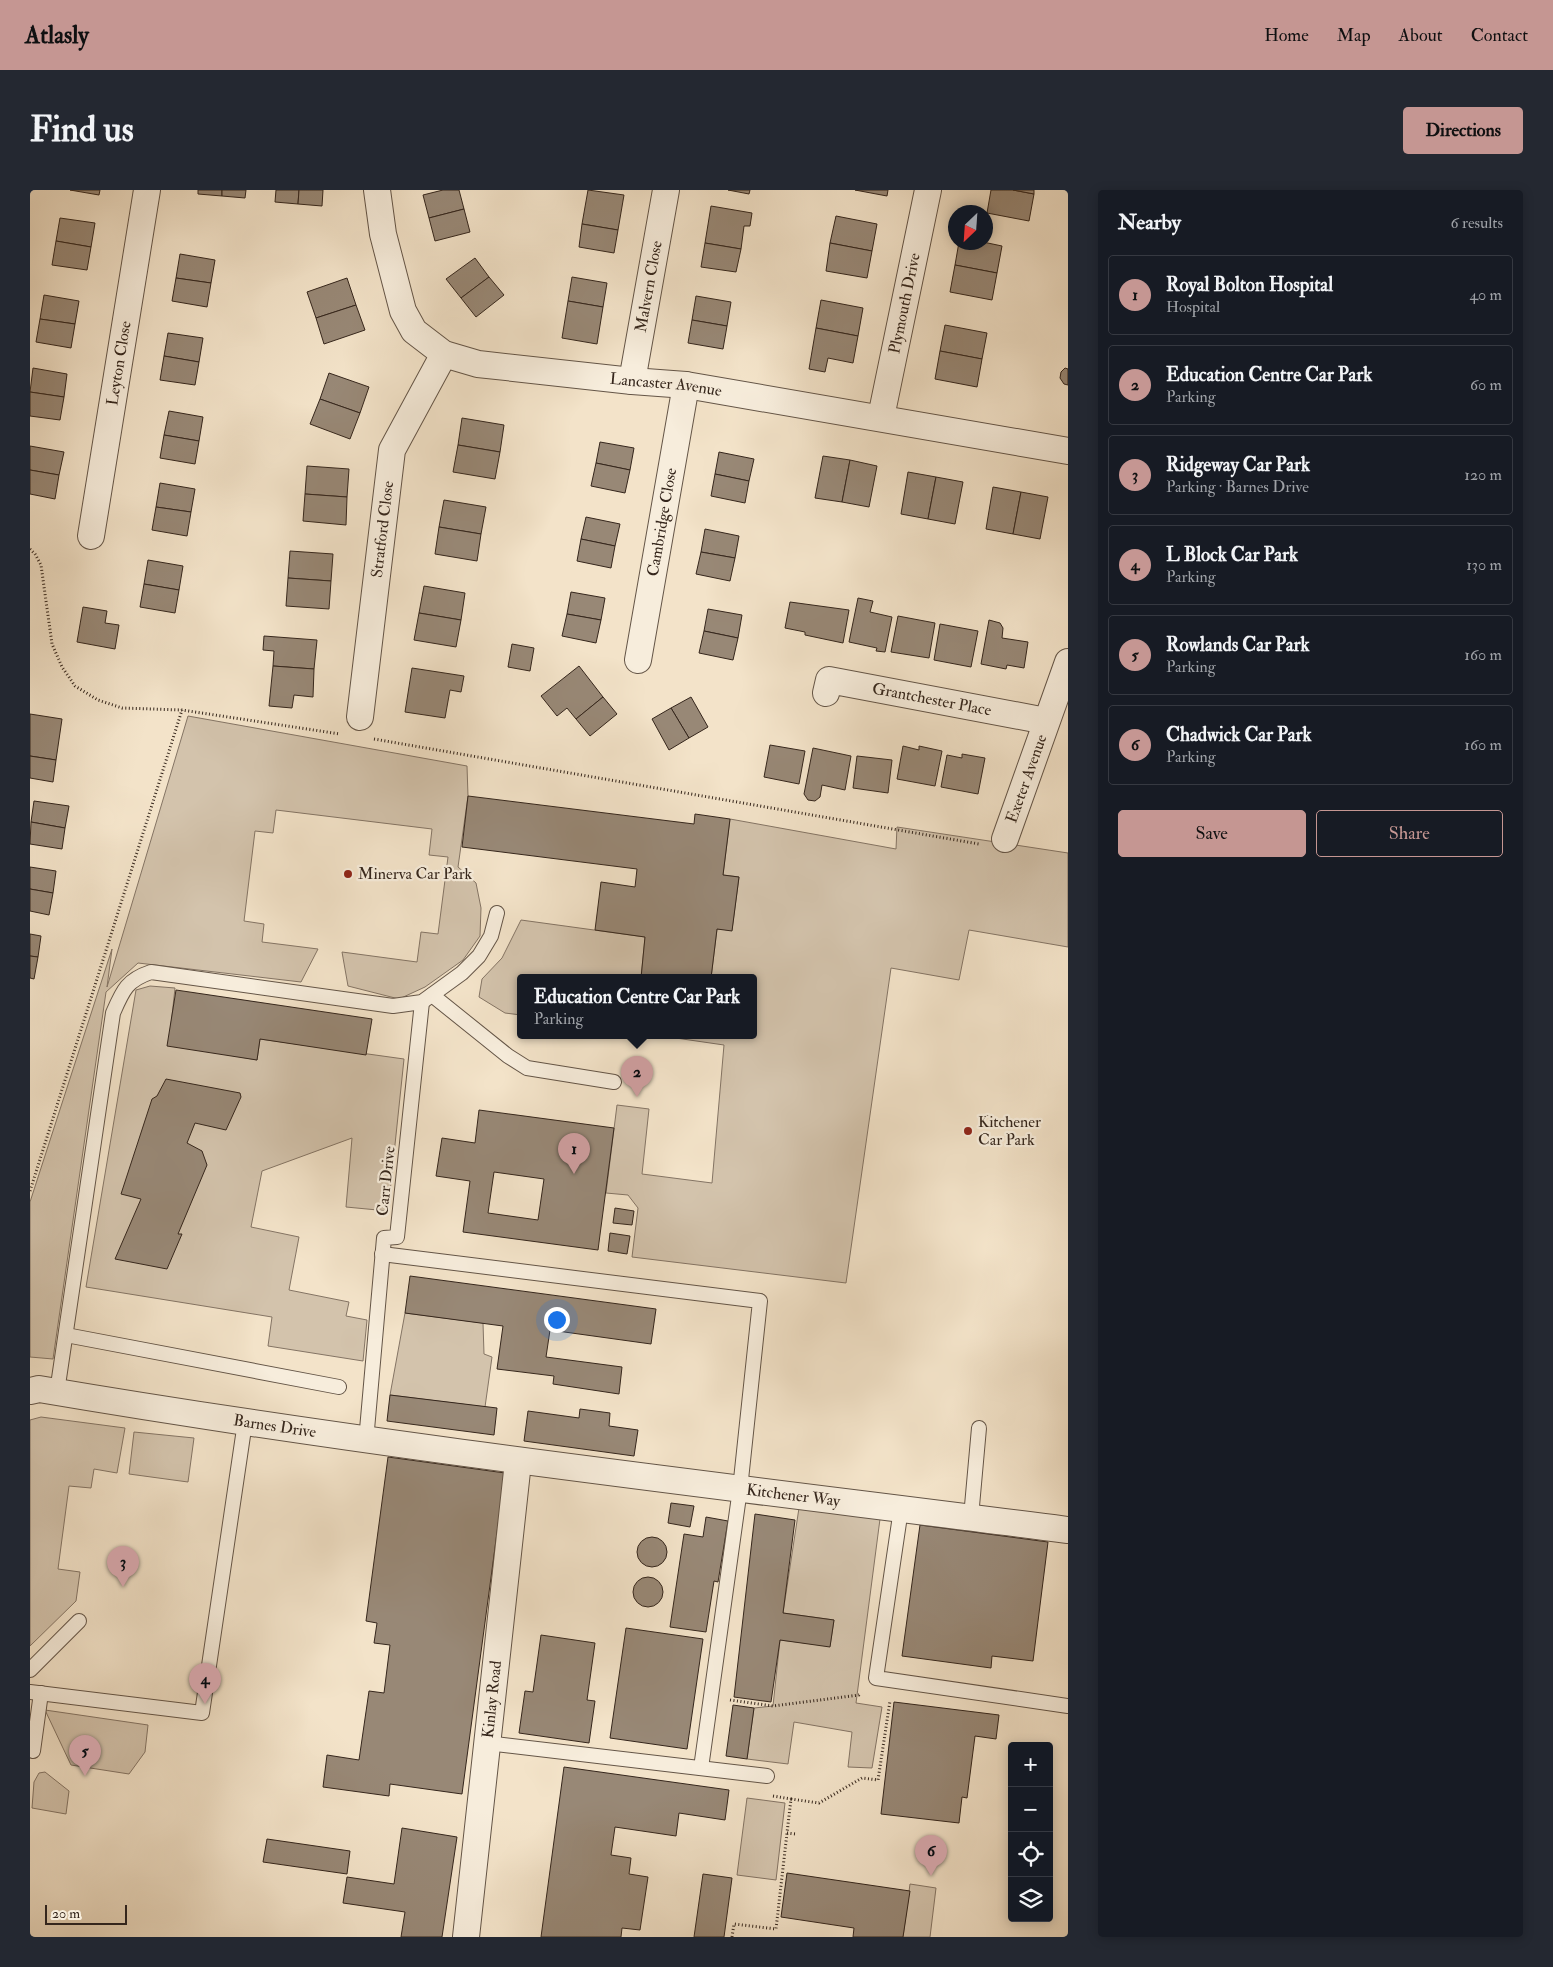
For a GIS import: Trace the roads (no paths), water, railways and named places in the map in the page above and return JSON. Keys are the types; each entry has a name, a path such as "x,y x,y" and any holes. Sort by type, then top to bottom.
{"street":[{"name":"Leyton Close","path":"91,536 147,190"},
{"name":"Lancaster Avenue","path":"377,190 383,234 403,311 414,331 444,354 478,364 686,385 1068,451"},
{"name":"Malvern Close","path":"632,381 666,190"},
{"name":"Plymouth Drive","path":"881,418 928,190"},
{"name":"Stratford Close","path":"358,727 392,450 444,354"},
{"name":"Cambridge Close","path":"638,660 686,385"},
{"name":"Exeter Avenue","path":"1006,836 1068,662"},
{"name":"Grantchester Place","path":"826,693 829,680 1046,721"},
{"name":"Barnes Drive","path":"30,1391 39,1389 366,1441 518,1462"},
{"name":"Kitchener Way","path":"518,1462 1068,1530"},
{"name":"Kinlay Road","path":"466,1937 518,1462"}],"lane":[{"path":"57,1392 113,1013 122,992 135,978 152,972 393,1006 427,999 462,974 479,956 491,936 497,913"},
{"path":"427,999 527,1068 614,1082"},
{"name":"Carr Drive","path":"366,1441 384,1238 397,1237 427,999"},
{"path":"382,1254 760,1301 740,1489 701,1768"},
{"path":"66,1335 339,1387"},
{"path":"33,1751 35,1693 202,1713 245,1422"},
{"path":"971,1518 979,1428"},
{"path":"901,1508 876,1678 1068,1706"},
{"path":"30,1670 79,1621"},
{"path":"487,1743 767,1776"}],"place":[{"name":"Minerva Car Park","path":"348,874"},
{"name":"Education Centre Car Park","path":"637,1097"},
{"name":"Kitchener Car Park","path":"968,1131"},
{"name":"Royal Bolton Hospital","path":"574,1174"},
{"name":"Ridgeway Car Park","path":"123,1587"},
{"name":"L Block Car Park","path":"205,1704"},
{"name":"Rowlands Car Park","path":"85,1776"},
{"name":"Chadwick Car Park","path":"931,1876"}]}
